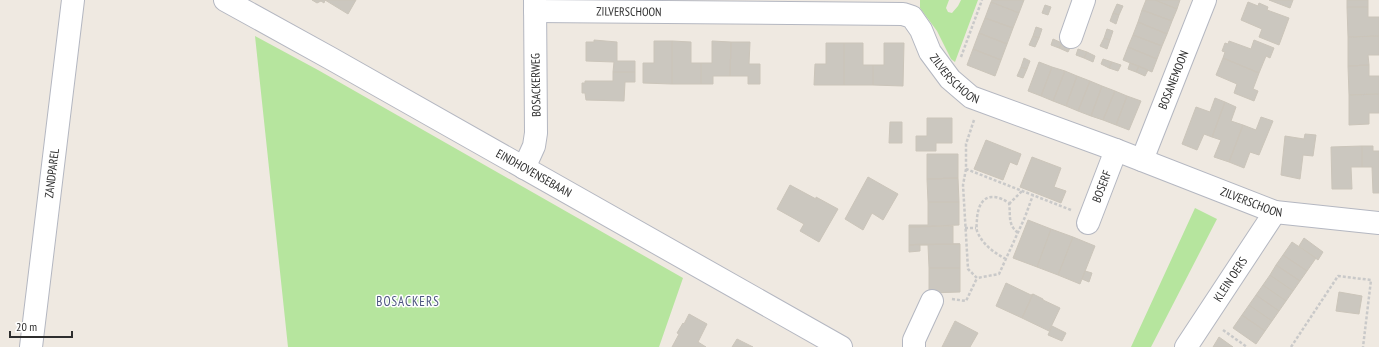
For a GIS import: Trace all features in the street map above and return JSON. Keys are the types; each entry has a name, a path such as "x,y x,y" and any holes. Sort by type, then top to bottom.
{"street":[{"name":"ZANDPAREL","path":"31,347 73,0"},
{"name":"EINDHOVENSEBAAN","path":"225,0 841,347"},
{"path":"1071,37 1084,0"},
{"name":"BOSANEMOON","path":"1142,160 1205,0"},
{"name":"BOSACKERWEG","path":"524,168 534,146 536,133 535,6"},
{"name":"ZILVERSCHOON","path":"535,6 750,7 903,14 912,17 921,30 930,52 950,79 971,97 1116,150 1275,212 1379,223"},
{"name":"BOSERF","path":"1089,220 1116,150"},
{"name":"KLEIN OERS","path":"1186,347 1275,212"},
{"path":"914,347 914,340 932,301"}],"path":[{"path":"950,79 962,55 982,0"},
{"path":"977,278 968,269 963,185 966,169 966,144 981,101"},
{"path":"966,169 1033,195 1089,220"},
{"path":"1009,205 1022,191"},
{"path":"977,278 999,274 1025,217 1033,195"},
{"path":"1006,259 988,247 976,228 980,204 988,197 999,197 1009,203 1010,223 1018,232"},
{"path":"965,228 976,228"},
{"path":"1291,347 1338,276 1371,280 1363,347"},
{"path":"932,301 939,297 966,301 977,278"},
{"path":"1205,318 1247,347"}],"green space":[{"path":"920,0 949,0 946,8 948,12 952,13 961,0 978,0 955,62 951,59 937,31 920,8"},
{"path":"255,36 318,70 683,278 659,347 288,347"},
{"path":"1195,208 1217,219 1151,347 1131,347"}],"building":[{"path":"312,0 325,0 324,3 321,1 317,3"},
{"path":"325,0 356,0 348,14"},
{"path":"992,0 1024,0 1019,13 991,2"},
{"path":"1146,0 1155,0 1177,9 1172,21 1142,10"},
{"path":"1155,0 1180,0 1177,9"},
{"path":"1269,0 1293,0 1290,8"},
{"path":"1347,0 1368,0 1368,7 1347,7"},
{"path":"991,2 1019,13 1013,28 985,18"},
{"path":"1248,2 1258,6 1259,3 1268,7 1267,10 1289,18 1279,45 1259,37 1262,29 1241,20"},
{"path":"1117,4 1123,6 1119,15 1113,13"},
{"path":"1045,5 1051,7 1048,15 1042,13"},
{"path":"1347,7 1368,7 1368,17 1379,17 1379,36 1348,37"},
{"path":"1142,10 1172,21 1167,34 1138,22"},
{"path":"1113,13 1119,15 1116,24 1110,21"},
{"path":"985,18 1013,28 1007,44 979,33"},
{"path":"1138,22 1167,34 1162,46 1133,35"},
{"path":"1036,27 1042,29 1039,38 1033,36"},
{"path":"1107,29 1113,31 1110,40 1104,38"},
{"path":"979,33 1007,44 1001,60 973,49"},
{"path":"1133,35 1162,46 1157,59 1128,47"},
{"path":"1033,36 1039,38 1035,47 1029,45"},
{"path":"1379,36 1379,55 1368,55 1369,65 1348,66 1348,37"},
{"path":"1104,38 1110,40 1107,49 1100,46"},
{"path":"1053,39 1062,43 1059,48 1051,45"},
{"path":"594,40 617,42 617,61 635,61 635,72 613,72 614,62 586,61 586,42 594,42"},
{"path":"1254,40 1274,48 1270,58 1266,56 1259,73 1223,58 1225,52 1222,51 1225,43 1228,44 1229,41 1251,49"},
{"path":"654,41 672,41 672,84 643,83 643,63 654,63"},
{"path":"672,41 691,42 691,63 701,63 701,84 672,84"},
{"path":"712,41 731,42 730,76 713,76 713,84 701,84 701,63 712,63"},
{"path":"731,42 750,42 749,64 760,64 760,84 748,84 748,76 730,76"},
{"path":"826,43 844,43 844,85 814,85 815,64 826,64"},
{"path":"844,43 863,43 863,65 873,65 873,85 844,85"},
{"path":"884,43 904,43 903,86 873,85 873,65 884,65"},
{"path":"1062,43 1071,46 1068,52 1059,48"},
{"path":"1128,47 1157,59 1152,72 1123,60"},
{"path":"973,49 1001,60 995,76 967,65"},
{"path":"1078,49 1087,52 1084,58 1076,55"},
{"path":"1087,52 1095,56 1093,62 1084,58"},
{"path":"1024,58 1030,61 1027,69 1021,67"},
{"path":"1223,58 1259,73 1253,89 1258,91 1254,101 1234,93 1237,84 1216,75"},
{"path":"1103,59 1112,62 1109,68 1101,64"},
{"path":"1039,62 1052,67 1041,96 1028,91"},
{"path":"1112,62 1121,65 1118,71 1109,68"},
{"path":"1130,63 1139,66 1136,72 1128,69"},
{"path":"1369,65 1369,76 1379,76 1379,94 1349,95 1348,66"},
{"path":"1139,66 1148,70 1145,76 1136,72"},
{"path":"1021,67 1027,69 1023,78 1017,76"},
{"path":"1052,67 1065,71 1053,101 1041,96"},
{"path":"1065,71 1077,76 1066,106 1053,101"},
{"path":"613,72 635,72 635,82 625,82 624,101 586,100 585,93 582,93 582,83 585,83 585,81 613,81"},
{"path":"1077,76 1090,81 1078,111 1066,106"},
{"path":"1090,81 1102,86 1091,116 1078,111"},
{"path":"1102,86 1115,91 1103,120 1091,116"},
{"path":"1115,91 1127,96 1116,125 1103,120"},
{"path":"1379,94 1379,113 1369,113 1369,124 1349,125 1349,95"},
{"path":"1127,96 1141,101 1129,130 1116,125"},
{"path":"1215,98 1225,102 1212,137 1204,134 1197,150 1182,144 1196,107 1210,112"},
{"path":"1225,102 1236,107 1231,121 1243,125 1229,162 1214,157 1221,140 1212,137"},
{"path":"1261,117 1273,121 1259,155 1250,152 1244,168 1229,162 1243,125 1256,130"},
{"path":"927,118 952,118 952,143 936,143 936,151 916,151 916,136 927,136"},
{"path":"890,122 902,122 902,143 889,143"},
{"path":"1305,134 1316,135 1313,156 1303,155 1300,179 1281,175 1285,136 1304,139"},
{"path":"986,140 1021,154 1017,165 1010,162 1003,180 974,169"},
{"path":"1362,146 1373,146 1373,151 1379,151 1379,193 1373,193 1372,167 1362,167"},
{"path":"1362,146 1362,167 1351,167 1352,189 1332,189 1331,147"},
{"path":"927,154 958,154 958,178 927,179"},
{"path":"1032,157 1061,168 1054,187 1066,191 1061,203 1020,187"},
{"path":"868,177 898,194 883,220 872,213 863,230 845,219"},
{"path":"958,178 959,202 928,202 927,179"},
{"path":"790,185 838,209 819,242 800,231 804,224 777,209"},
{"path":"928,202 959,202 959,225 909,227 909,225 928,225"},
{"path":"1028,220 1051,229 1037,267 1013,258"},
{"path":"953,226 953,244 960,244 909,245 909,227"},
{"path":"1051,229 1073,237 1058,275 1037,267"},
{"path":"1073,237 1095,246 1080,284 1058,275"},
{"path":"1304,238 1323,252 1318,260 1299,246"},
{"path":"1292,242 1316,258 1307,271 1283,255"},
{"path":"920,244 920,251 909,252 909,245"},
{"path":"960,244 960,268 929,268 928,245 919,245"},
{"path":"1283,255 1307,271 1300,281 1276,265"},
{"path":"1276,265 1300,281 1293,291 1270,275"},
{"path":"929,268 960,268 960,292 929,293"},
{"path":"1085,271 1092,273 1089,282 1082,279"},
{"path":"1270,275 1293,291 1286,301 1263,285"},
{"path":"1006,283 1031,295 1033,294 1022,318 996,306"},
{"path":"1263,285 1286,301 1279,311 1256,295"},
{"path":"1339,292 1362,296 1359,314 1336,311"},
{"path":"1033,294 1060,308 1049,331 1022,318"},
{"path":"1256,295 1279,311 1272,321 1249,305"},
{"path":"1249,305 1272,321 1265,331 1242,315"},
{"path":"689,314 707,324 698,342 706,347 672,347 679,334 677,333"},
{"path":"1242,315 1265,331 1256,344 1233,328"},
{"path":"955,321 978,333 970,347 942,347"},
{"path":"1052,326 1066,333 1062,341 1048,335"},
{"path":"1219,337 1233,347 1213,347"},
{"path":"737,339 753,347 732,347"}],"district":[{"name":"BOSACKERS","path":"408,301"}]}
